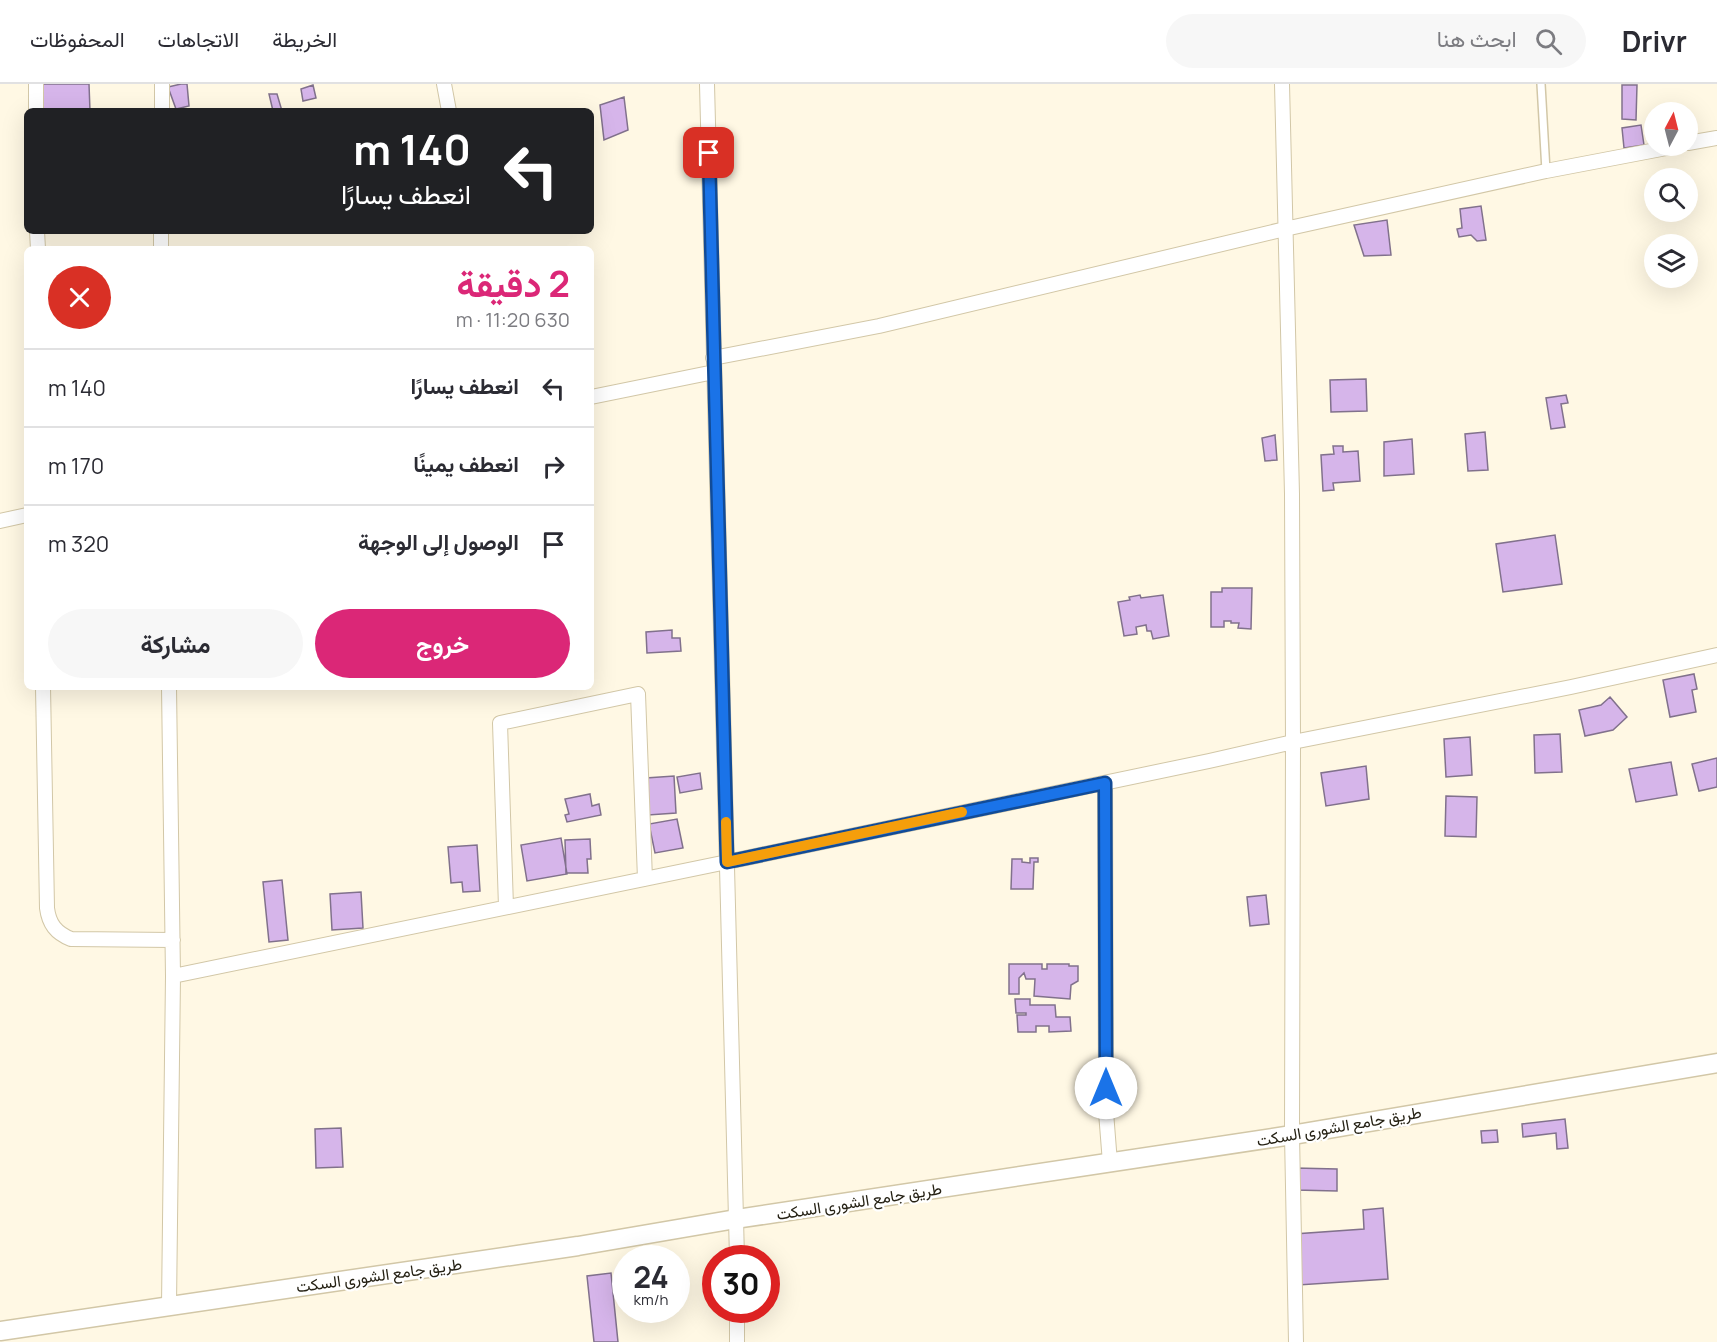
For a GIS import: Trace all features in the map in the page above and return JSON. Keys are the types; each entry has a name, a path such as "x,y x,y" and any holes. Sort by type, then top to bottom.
{"main road":[{"name":"طريق جامع الشورى السكت","path":"0,1331 562,1248 1292,1135 1717,1063"}],"street":[{"path":"36,84 36,108"},
{"path":"162,84 162,108"},
{"path":"444,84 448,108"},
{"path":"707,84 737,1245"},
{"path":"1282,84 1292,494 1292,1135 1296,1342"},
{"path":"1698,141 1717,138"},
{"path":"594,396 714,365 1285,229 1546,171 1644,152"},
{"path":"0,521 24,516"},
{"path":"173,976 1717,655"},
{"path":"43,690 47,909 51,924 56,931 70,939 173,940"},
{"path":"169,690 173,976 169,1305"},
{"path":"506,907 501,723 638,694 645,879"},
{"path":"1105,783 1106,1112 1110,1162"},
{"path":"737,1323 737,1342"}],"lane":[{"path":"1540,84 1546,171"}],"building":[{"path":"43,84 89,84 90,108 41,108"},
{"path":"187,84 189,106 176,108 168,87"},
{"path":"313,85 316,98 303,101 301,89"},
{"path":"1622,85 1637,85 1636,120 1622,119"},
{"path":"269,94 277,94 281,108 272,108"},
{"path":"624,97 628,130 604,140 600,105"},
{"path":"1641,125 1644,145 1624,148 1622,128"},
{"path":"1481,206 1486,240 1477,241 1471,235 1459,237 1457,229 1462,228 1460,209"},
{"path":"1387,220 1391,255 1364,256 1354,225"},
{"path":"1366,379 1367,411 1331,412 1330,380"},
{"path":"1566,395 1568,403 1561,404 1565,427 1551,429 1546,398"},
{"path":"1485,432 1488,470 1468,471 1465,434"},
{"path":"1275,435 1277,460 1265,461 1262,438"},
{"path":"1412,439 1414,474 1384,476 1384,442"},
{"path":"1333,446 1343,446 1343,452 1358,451 1360,481 1333,483 1334,490 1323,491 1321,455 1334,454"},
{"path":"1555,535 1562,584 1503,592 1496,544"},
{"path":"1222,588 1252,588 1251,629 1238,628 1239,623 1231,623 1231,621 1224,621 1224,627 1211,627 1211,592 1222,592"},
{"path":"1140,595 1141,598 1163,595 1169,636 1153,639 1146,625 1136,627 1137,634 1124,636 1118,602"},
{"path":"672,630 672,638 680,638 681,651 647,653 646,632"},
{"path":"1694,674 1697,689 1692,690 1696,712 1670,717 1663,680"},
{"path":"1610,697 1627,717 1613,730 1585,736 1579,710 1601,705"},
{"path":"1560,734 1562,772 1535,773 1534,735"},
{"path":"1470,737 1472,775 1446,777 1444,739"},
{"path":"1717,758 1717,787 1699,791 1692,764"},
{"path":"1671,762 1677,795 1636,802 1629,769"},
{"path":"1366,766 1369,799 1326,806 1321,773"},
{"path":"700,773 702,789 680,793 677,777"},
{"path":"674,776 676,813 648,815 646,778"},
{"path":"590,794 592,806 599,804 601,815 567,822 565,815 569,814 565,799"},
{"path":"1446,796 1477,797 1476,837 1445,836"},
{"path":"677,819 683,848 655,853 649,824"},
{"path":"561,838 567,874 527,881 521,845"},
{"path":"590,839 591,859 587,859 588,873 566,873 565,840"},
{"path":"477,845 480,891 463,892 462,882 451,883 448,847"},
{"path":"1030,858 1038,858 1038,862 1034,862 1033,889 1011,889 1012,859 1022,859 1022,862 1030,863"},
{"path":"282,880 288,940 269,942 263,882"},
{"path":"361,892 363,928 332,930 330,894"},
{"path":"1266,895 1269,924 1250,926 1247,897"},
{"path":"1009,964 1042,964 1042,969 1047,969 1047,964 1078,966 1078,981 1071,985 1070,999 1034,996 1035,979 1026,979 1024,973 1019,978 1019,994 1009,994"},
{"path":"1015,999 1030,999 1030,1005 1055,1005 1056,1017 1070,1017 1071,1031 1049,1032 1049,1026 1036,1026 1036,1032 1018,1032 1017,1015 1026,1015 1026,1013 1016,1013"},
{"path":"1565,1119 1568,1148 1557,1149 1556,1133 1523,1137 1522,1124"},
{"path":"341,1128 343,1167 316,1168 315,1129"},
{"path":"1497,1130 1498,1142 1482,1143 1481,1131"},
{"path":"1295,1168 1337,1169 1337,1191 1295,1190"},
{"path":"1383,1208 1388,1279 1298,1285 1294,1234 1364,1229 1363,1210"},
{"path":"611,1273 612,1323 616,1323 618,1342 594,1342 587,1276"}],"slow traffic":[{"path":"726,822 727,862 962,812"}],"route":[{"path":"709,153 727,862 1105,783 1106,1088"}]}
